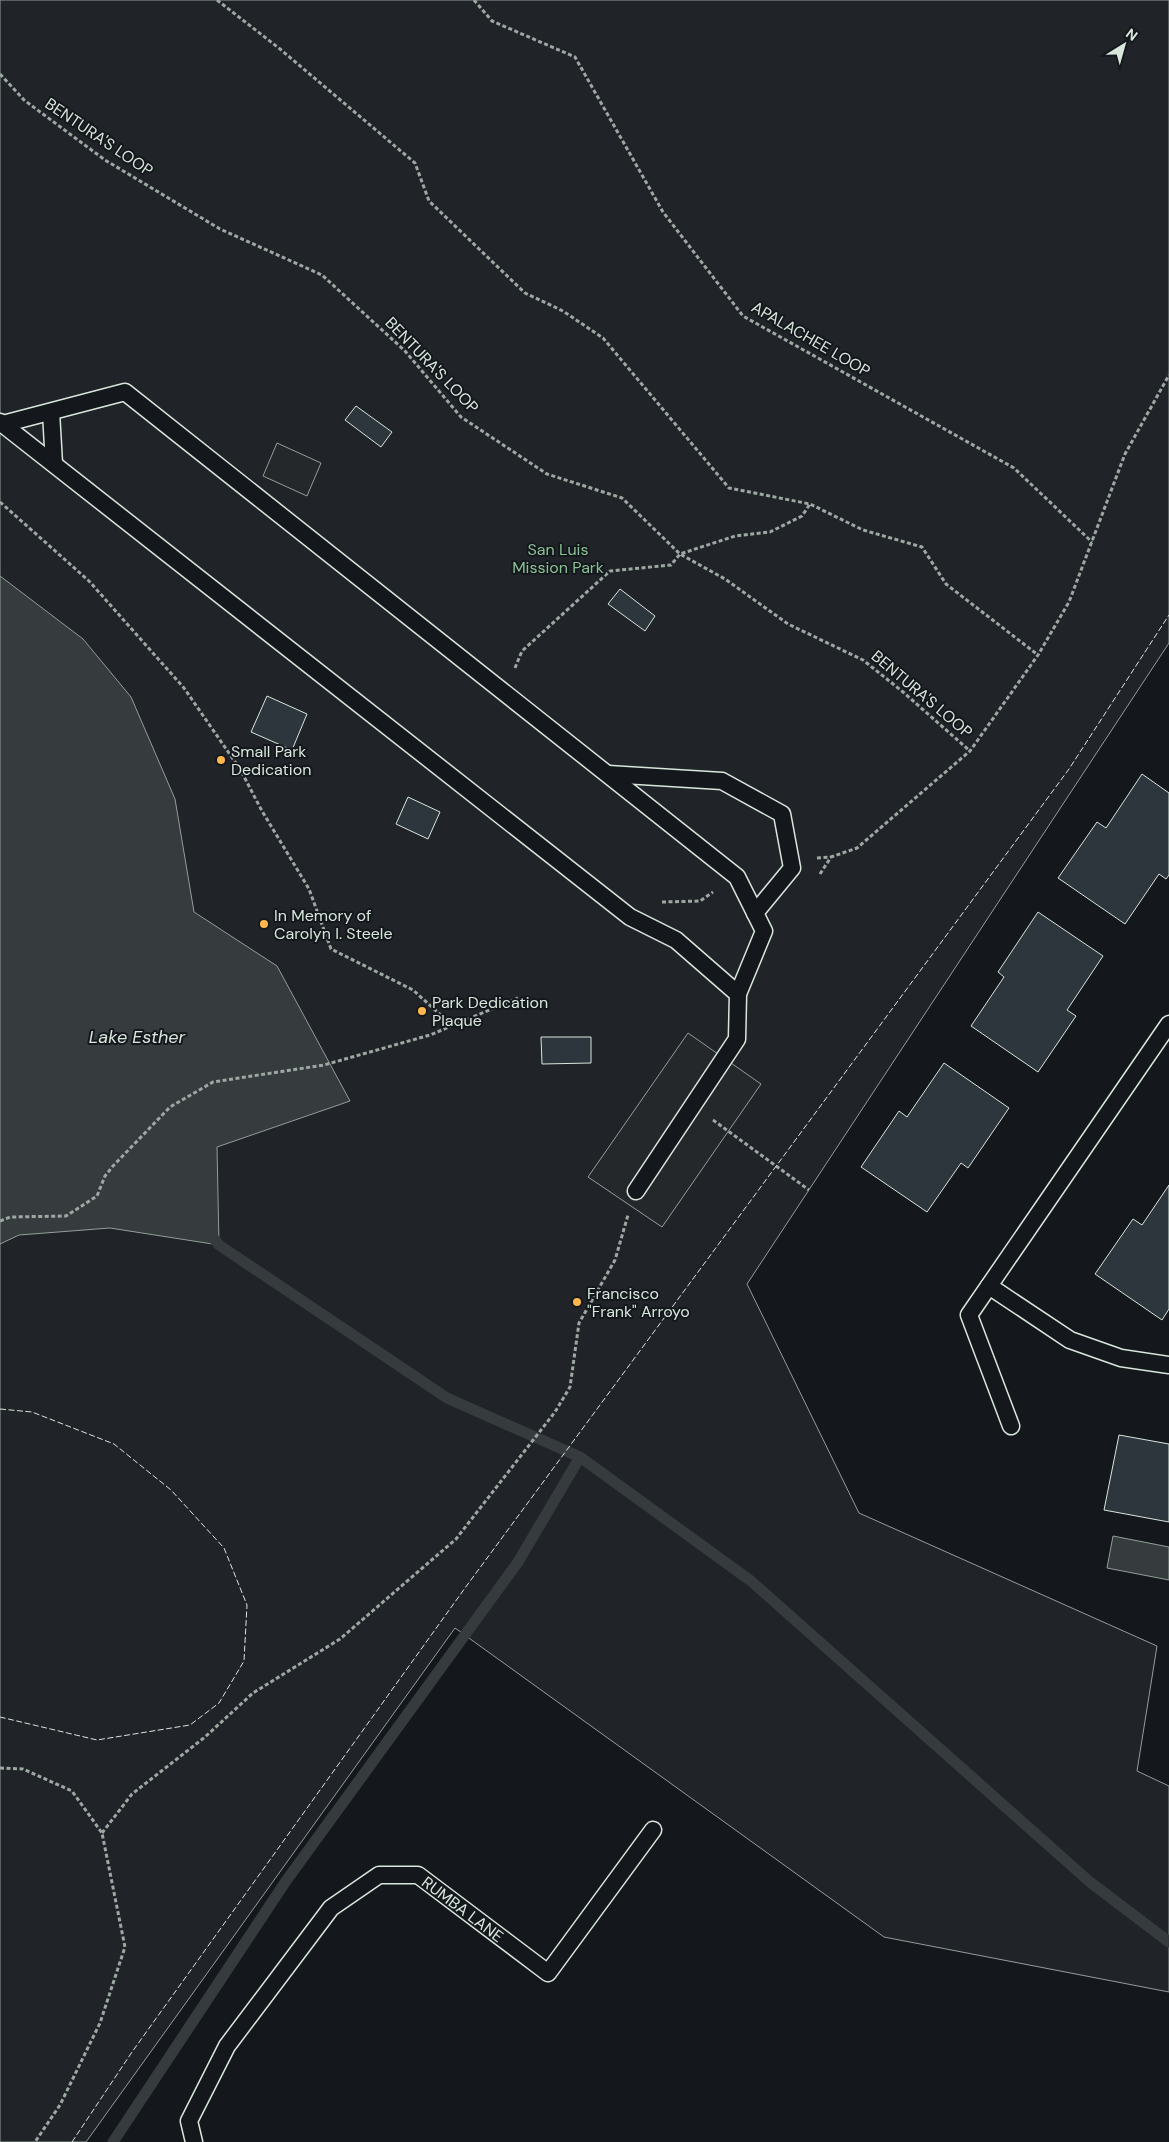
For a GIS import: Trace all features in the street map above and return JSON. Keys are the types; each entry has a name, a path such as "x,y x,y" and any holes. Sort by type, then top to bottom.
{"lane":[{"path":"1,423 125,392 737,877 764,931 738,994 737,1039 636,1191"},
{"path":"50,412 54,464"},
{"path":"1,423 630,917 676,940 738,994"},
{"path":"608,774 722,781 782,814 792,868 755,913"},
{"path":"1011,1426 968,1315 1169,1024"},
{"path":"989,1286 1070,1340 1121,1358 1169,1365"},
{"name":"RUMBA LANE","path":"194,2142 190,2121 227,2046 332,1908 371,1880 379,1875 418,1875 548,1973 653,1830"}],"path":[{"path":"217,0 280,49 415,163 429,201 525,293 563,310 603,338 729,488 810,504 863,530 922,548 946,584 1038,655"},
{"name":"APALACHEE LOOP","path":"474,0 492,21 575,57 663,212 743,316 1014,468 1092,542"},
{"name":"BENTURA'S LOOP","path":"0,74 24,100 104,160 220,229 322,275 405,351 461,418 547,474 622,498 680,554 725,579 788,624 863,660 903,692 970,751"},
{"path":"812,858 831,857 857,848 970,751 1038,655 1069,602 1125,454 1169,375"},
{"path":"0,502 89,582 184,688 240,769 262,812 308,889 331,949 413,990 452,1026"},
{"path":"515,669 522,651 610,571 671,565 680,554 735,536 770,532 802,516 810,504"},
{"path":"815,881 831,857"},
{"path":"630,917 661,902 700,901 737,877"},
{"path":"0,1220 10,1216 66,1216 97,1196 105,1176 113,1166 170,1108 213,1082 324,1065 430,1035 518,998"},
{"path":"693,1105 808,1190"},
{"path":"102,1833 132,1794 206,1736 253,1693 340,1639 456,1539 555,1412 570,1387 579,1323 615,1260 636,1191"},
{"path":"0,1768 23,1769 72,1791 102,1833 125,1947 100,2023 60,2105 35,2142"}],"green space":[{"name":"San Luis Mission Park","path":"0,0 1169,0 1169,643 747,1284 859,1513 1157,1646 1137,1771 1169,1786 1169,1992 884,1937 455,1628 86,2142 0,2142"}],"shaded area":[{"path":"277,443 321,463 307,496 263,476"},
{"path":"688,1033 761,1084 662,1227 588,1177"}],"water":[{"name":"Lake Esther","path":"0,576 83,639 131,697 175,799 194,912 277,966 350,1101 217,1147 219,1245 110,1228 19,1235 0,1244"},
{"path":"1113,1536 1169,1547 1169,1580 1107,1568"}],"building":[{"path":"356,406 392,432 381,447 345,420"},
{"path":"620,589 655,616 645,631 608,604"},
{"path":"267,696 307,714 292,750 251,732"},
{"path":"1142,774 1169,793 1169,875 1166,879 1159,874 1125,924 1058,878 1097,822 1106,828"},
{"path":"408,797 440,812 428,839 396,824"},
{"path":"1038,912 1103,956 1067,1010 1076,1016 1038,1072 971,1026 1004,977 998,972"},
{"path":"541,1037 591,1037 591,1063 542,1064"},
{"path":"944,1063 1009,1108 968,1168 961,1163 927,1212 861,1167 899,1111 907,1117"},
{"path":"1169,1185 1169,1309 1162,1320 1095,1274 1133,1219 1142,1225"},
{"path":"1119,1435 1169,1444 1169,1522 1104,1510"}],"waterway":[{"path":"210,1234 219,1245 447,1398 580,1457 751,1581 1090,1882 1169,1942"},
{"path":"113,2142 286,1881 518,1562 580,1457"}],"fence":[{"path":"72,2142 132,2052 465,1588 1069,769 1169,615"},
{"path":"0,1409 32,1412 114,1444 171,1490 224,1548 247,1605 244,1661 219,1703 190,1725 97,1740 0,1717"}],"place":[{"name":"Small Park Dedication","path":"221,760"},
{"name":"In Memory of Carolyn I. Steele","path":"264,924"},
{"name":"Park Dedication Plaque","path":"422,1011"},
{"name":"Francisco \"Frank\" Arroyo","path":"577,1302"}]}
